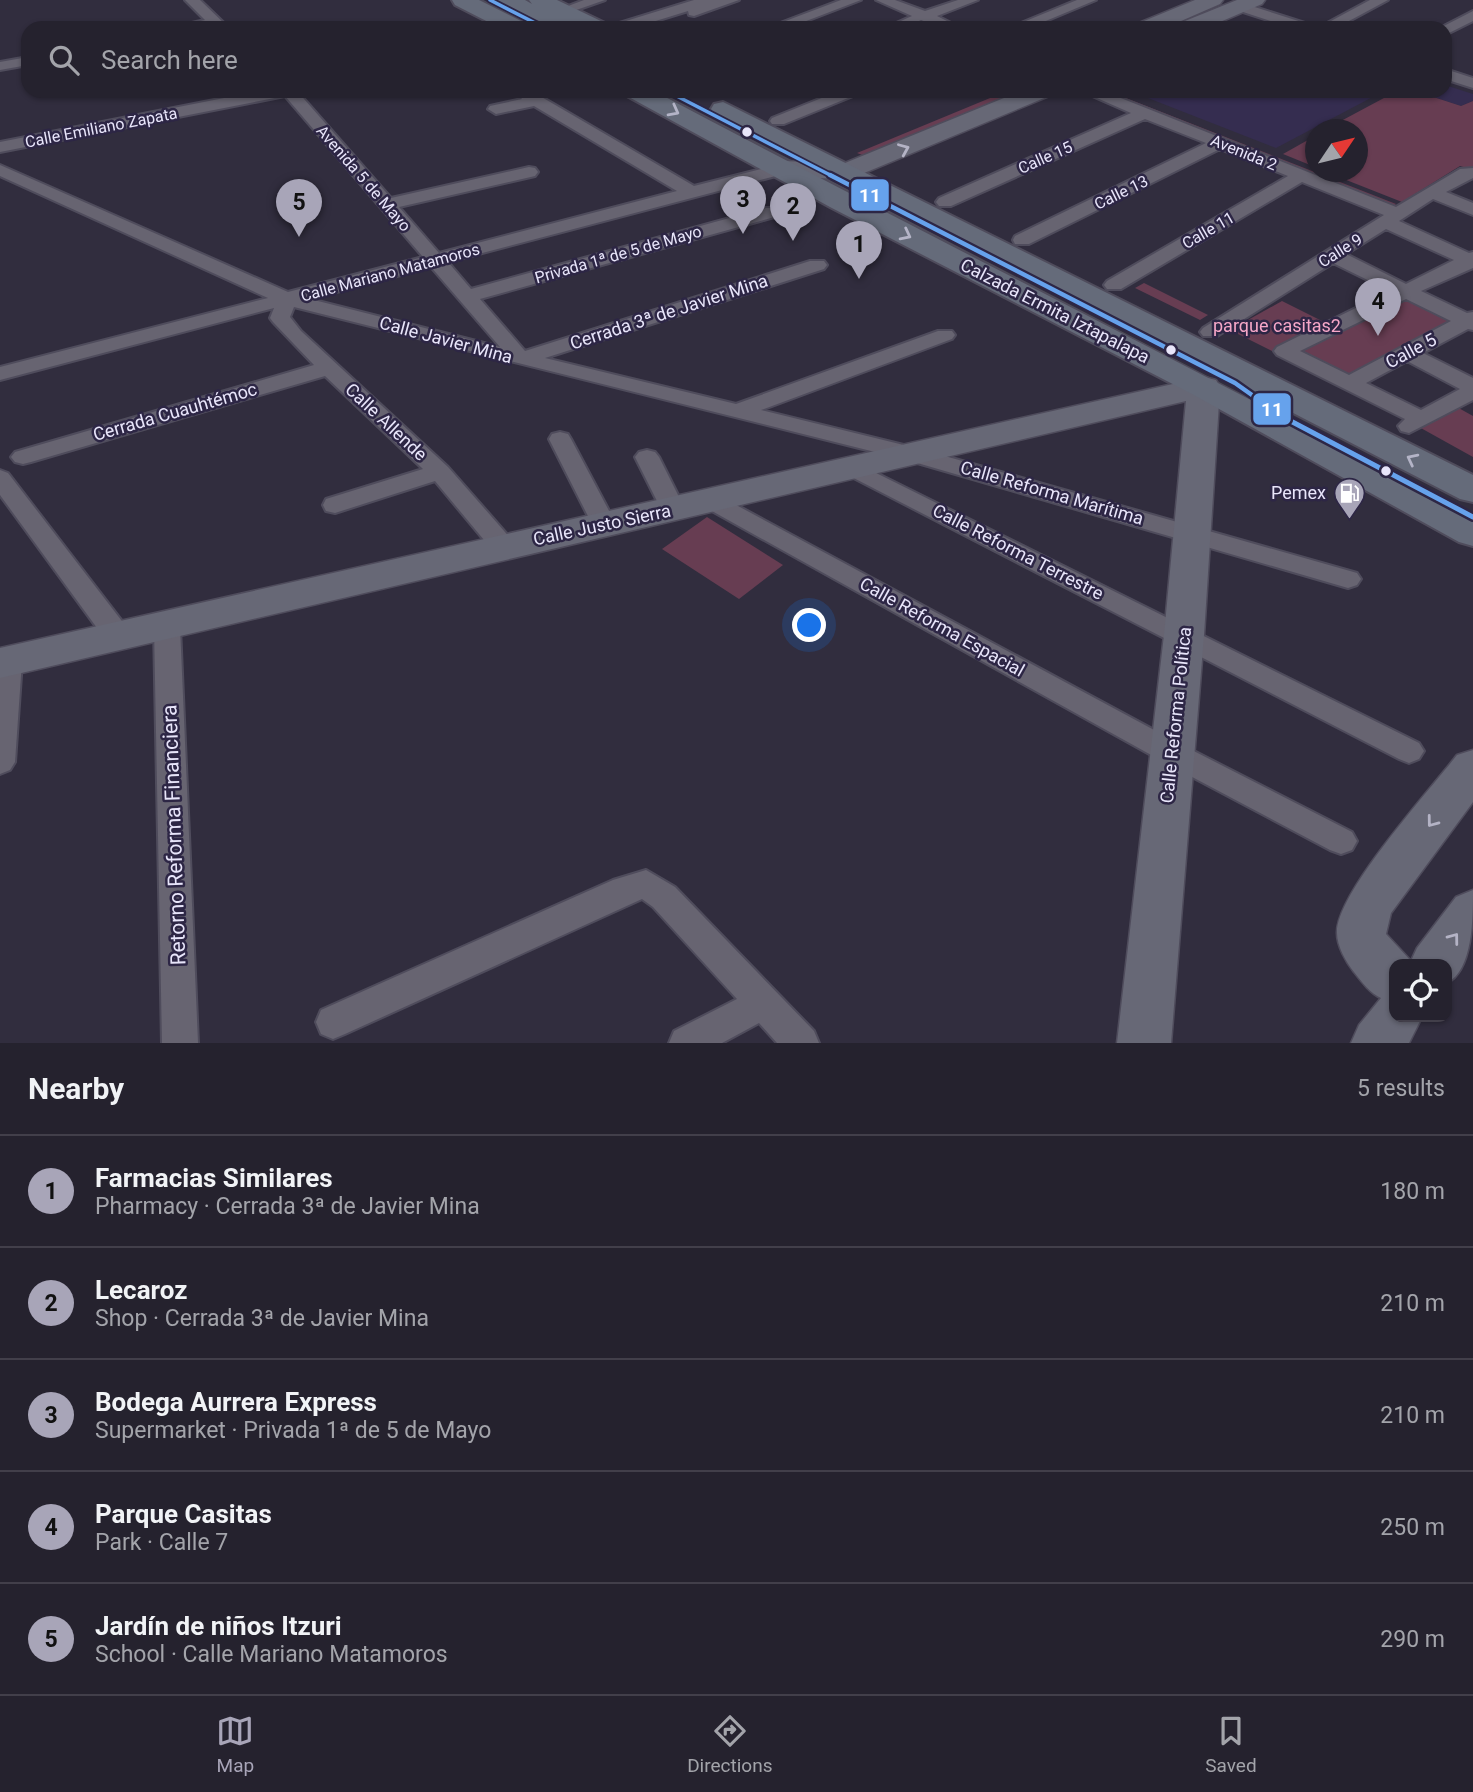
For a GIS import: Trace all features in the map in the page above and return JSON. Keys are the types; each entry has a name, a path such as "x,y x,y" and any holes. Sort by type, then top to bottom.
{"main road":[{"path":"463,0 504,21"},
{"path":"508,0 562,19"},
{"path":"540,0 562,19"},
{"name":"Calzada Ermita Iztapalapa","path":"649,98 781,170 1204,387 1473,533"},
{"name":"Calzada Ermita Iztapalapa","path":"702,98 840,164 1473,490"},
{"name":"Calzada Ermita Iztapalapa","path":"734,98 778,121 840,164 945,202 1210,332 1413,424 1473,464"}],"street":[{"path":"192,0 215,21"},
{"path":"562,19 598,0"},
{"path":"640,21 708,0"},
{"path":"665,21 732,0"},
{"path":"794,21 854,0"},
{"path":"864,0 921,21"},
{"path":"883,0 922,21"},
{"path":"926,21 971,0"},
{"path":"1034,21 1089,0"},
{"path":"1164,21 1213,0"},
{"path":"1339,21 1381,0"},
{"path":"1205,21 1247,3 1289,21"},
{"path":"1452,27 1473,15"},
{"path":"0,66 21,62"},
{"path":"1452,76 1473,83"},
{"name":"Calle Emiliano Zapata","path":"0,147 250,98"},
{"name":"Avenida 5 de Mayo","path":"292,98 521,359"},
{"path":"496,109 530,98 691,192"},
{"path":"778,121 836,98"},
{"path":"840,164 982,98"},
{"path":"781,170 840,164 1022,98"},
{"name":"Avenida 2","path":"1106,98 1220,143 1305,170"},
{"name":"Avenida 2","path":"1131,98 1305,169"},
{"name":"Calle 15","path":"945,202 1144,113"},
{"name":"Calle 13","path":"1022,240 1220,143"},
{"name":"Calle Javier Mina","path":"0,170 288,299 912,454"},
{"name":"Calle Mariano Matamoros","path":"0,374 781,170"},
{"path":"387,204 529,172"},
{"name":"Calle 9","path":"1210,332 1433,192 1466,173 1473,173"},
{"name":"Calle 11","path":"1114,285 1305,176"},
{"name":"Avenida 2","path":"1332,182 1398,214 1472,260"},
{"path":"1433,192 1473,210"},
{"name":"Privada 1ª de 5 de Mayo","path":"465,297 772,212"},
{"path":"1332,255 1471,321"},
{"path":"1472,260 1284,351 1350,383 1413,424 1473,389"},
{"name":"Cerrada 3ª de Javier Mina","path":"521,359 817,265"},
{"name":"Calle Allende","path":"288,299 280,318 328,368 440,472 503,546"},
{"name":"Calle 5","path":"1350,383 1471,321"},
{"path":"739,411 945,335"},
{"path":"1407,353 1473,389"},
{"name":"Cerrada Cuauhtémoc","path":"23,457 328,368"},
{"name":"Calle Justo Sierra","path":"4,662 167,627 503,546 1204,387"},
{"name":"Calle Reforma Política","path":"1144,1043 1184,635 1204,387"},
{"path":"560,439 604,524"},
{"name":"Calle Reforma Marítima","path":"912,454 1348,579"},
{"path":"647,457 673,509"},
{"name":"Calle Reforma Terrestre","path":"852,468 1409,751"},
{"path":"335,505 440,472"},
{"path":"0,478 118,636"},
{"name":"Calle Reforma Espacial","path":"712,500 1172,753 1341,841"},
{"name":"Retorno Reforma Financiera","path":"167,627 180,1043"},
{"path":"0,762 4,662"},
{"path":"1389,974 1374,959 1361,939 1360,920 1473,768"},
{"path":"333,1021 624,890 646,884 664,897 801,1043"},
{"path":"1439,959 1473,912"},
{"path":"687,1043 763,1003"},
{"path":"1378,1043 1393,1022"}],"shaded area":[{"path":"1452,87 1473,94 1473,101 1461,106 1436,98 1452,98"},
{"path":"1148,98 1371,98 1331,119 1305,119 1305,133 1276,148"}],"green space":[{"path":"990,98 1014,98 870,158 857,153"},
{"path":"1112,98 1126,98 1305,168 1305,175"},
{"path":"1384,98 1436,98 1461,106 1473,101 1473,170 1460,166 1402,202 1351,182 1368,182 1368,119 1345,119"},
{"path":"1305,142 1305,163 1283,154"},
{"path":"1322,182 1340,182 1396,204 1390,209"},
{"path":"1144,283 1208,315 1200,320 1135,288"},
{"path":"1408,295 1462,321 1351,379 1292,351"},
{"name":"parque casitas2","path":"1282,301 1324,322 1272,351 1230,330"},
{"path":"1455,406 1473,416 1473,457 1419,427"},
{"path":"707,517 783,565 739,599 662,549"}],"transit line":[{"name":"11","path":"490,0 531,21"},
{"name":"11","path":"681,98 1235,383 1283,417 1473,517"}],"place":[{"name":"Bodega Aurrera Express","path":"743,234"},
{"name":"Jardín de niños Itzuri","path":"299,237"},
{"name":"Lecaroz","path":"793,241"},
{"name":"Farmacias Similares","path":"859,279"},
{"name":"Parque Casitas","path":"1378,336"},
{"name":"Pemex","path":"1349,520"}]}
